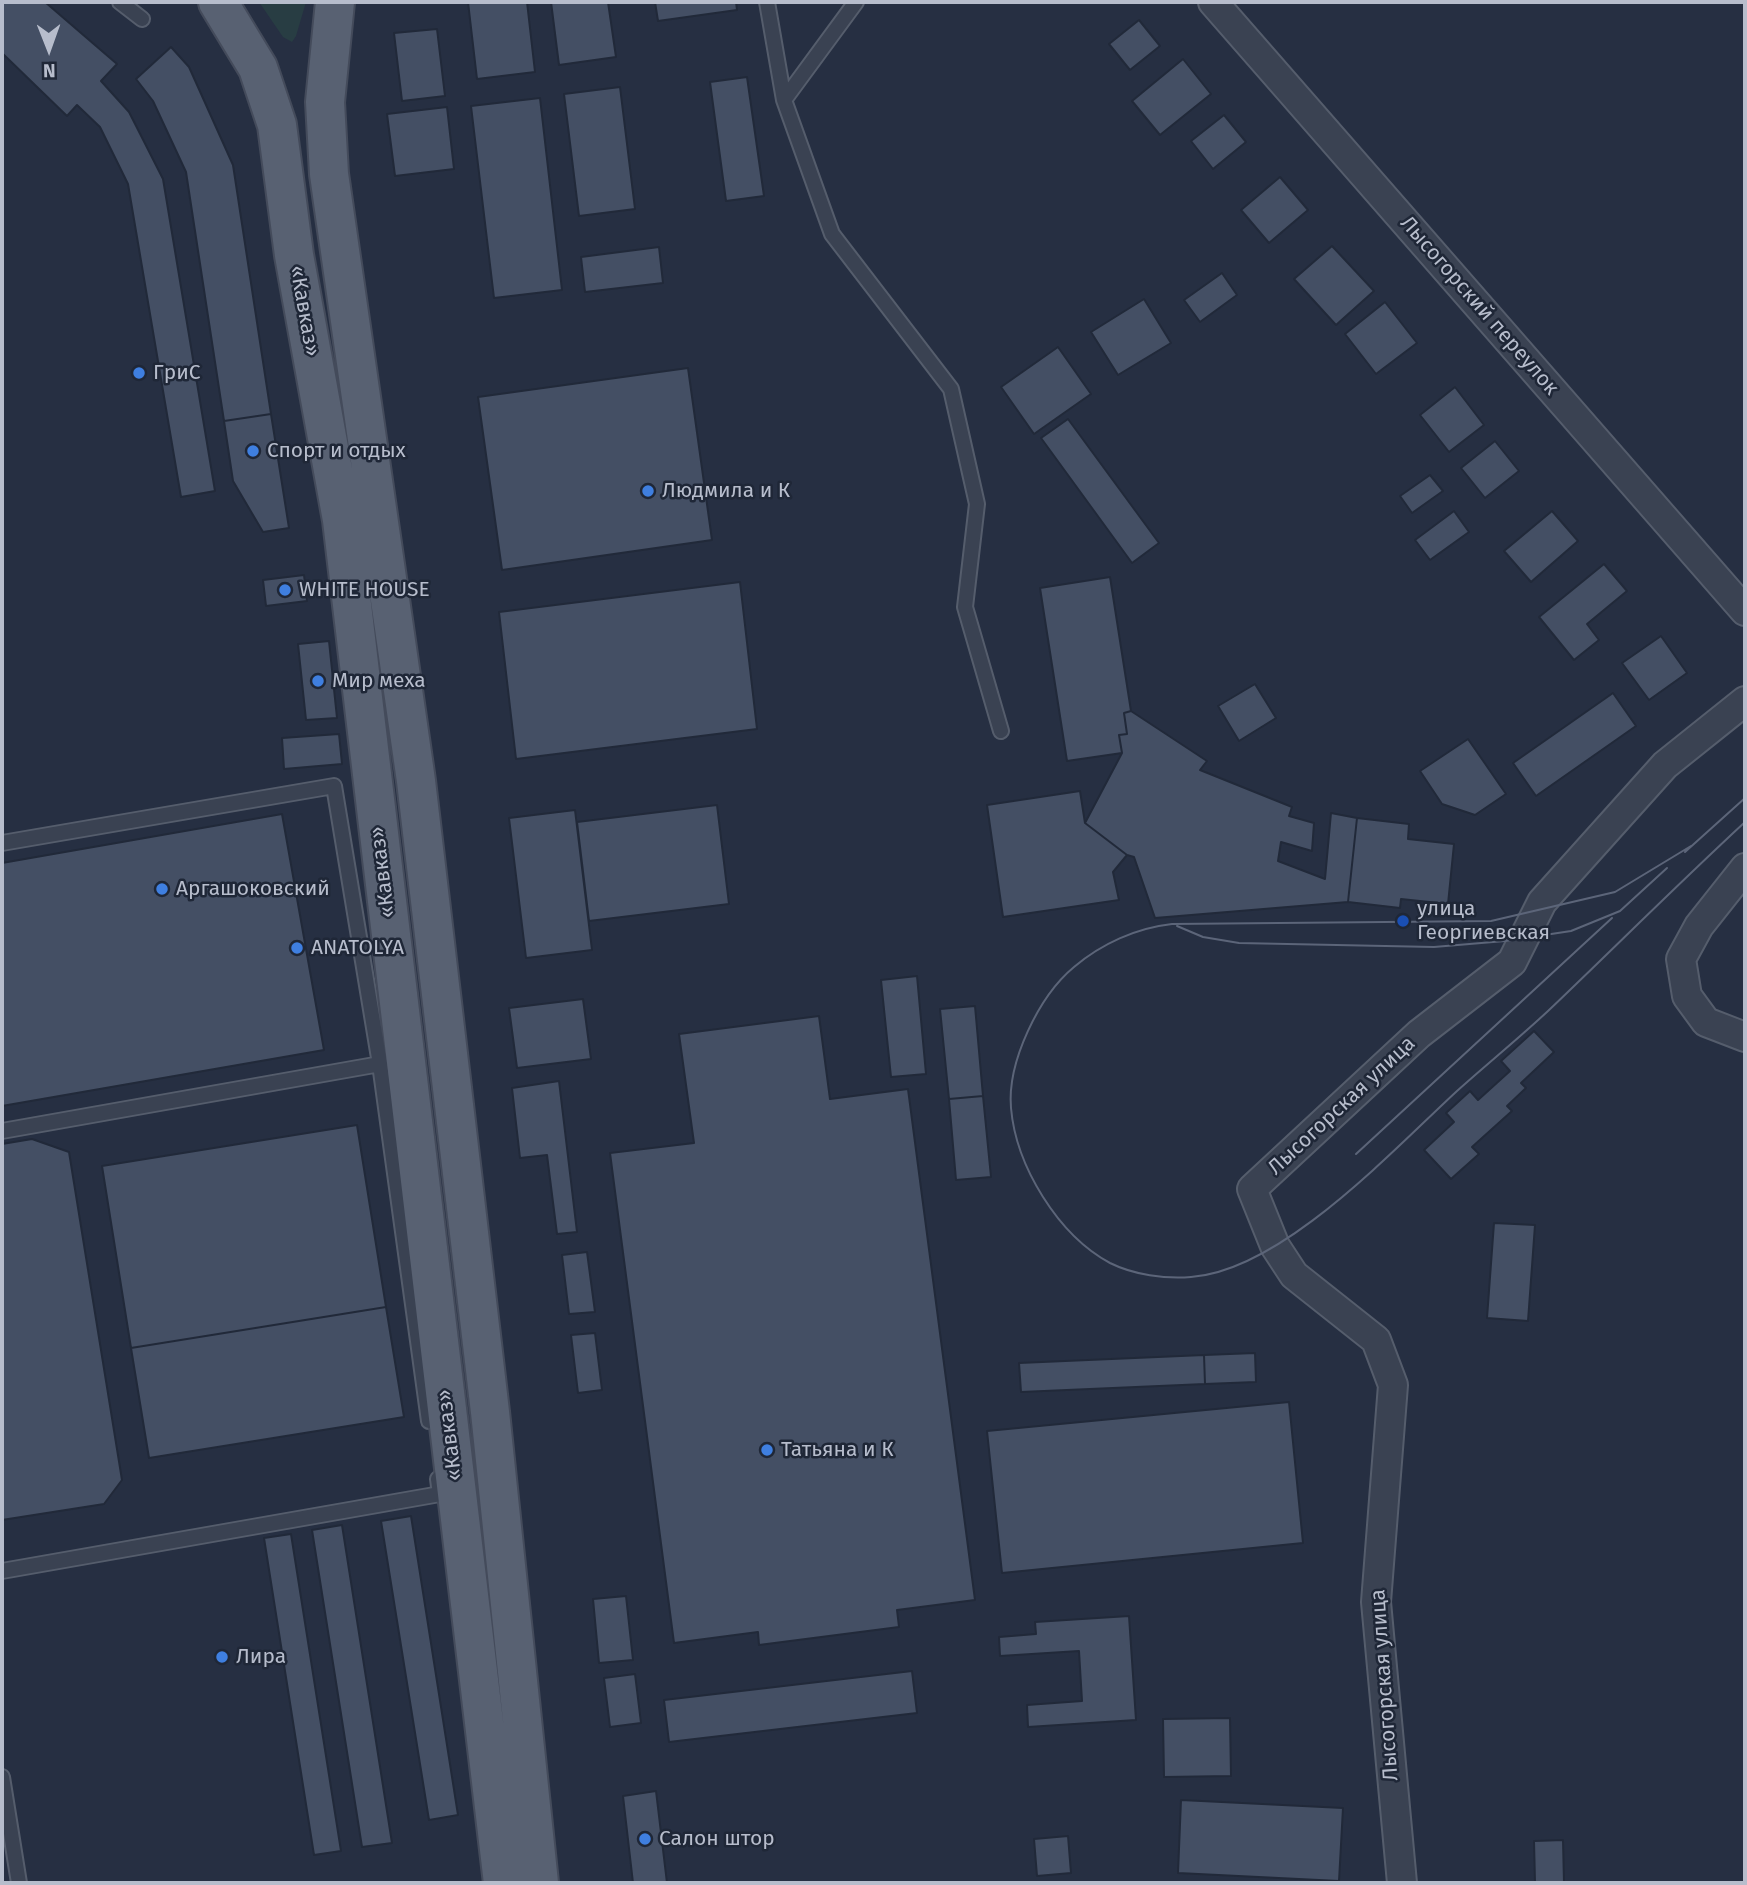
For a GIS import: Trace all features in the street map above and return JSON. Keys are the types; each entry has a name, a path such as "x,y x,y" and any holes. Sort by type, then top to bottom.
{"main road":[{"name":"«Кавказ»","path":"218,2 258,68 277,125 294,256 341,520 503,1883"},
{"name":"«Кавказ»","path":"335,2 325,102 329,174 416,781 490,1412 539,1883"}],"street":[{"name":"Лысогорский переулок","path":"1213,2 1745,611"},
{"name":"Лысогорская улица","path":"1402,1883 1376,1602 1393,1385 1376,1340 1294,1275 1275,1246 1252,1189 1419,1034 1512,962 1542,902 1665,765 1745,701"},
{"path":"1745,868 1699,926 1681,959 1687,996 1706,1022 1745,1037"}],"lane":[{"path":"120,2 142,19"},
{"path":"766,2 784,100 832,234 951,389 977,503 965,607 1001,731"},
{"path":"784,100 856,2"},
{"path":"2,844 334,786 380,1064 432,1441"},
{"path":"2,1131 380,1064"},
{"path":"2,1572 440,1494 436,1468"},
{"path":"2,1777 19,1883"}],"green space":[{"path":"259,2 306,2 292,42 283,37"}],"building":[{"path":"2,2 45,2 117,64 101,81 129,112 163,179 215,491 181,497 128,184 100,127 77,105 67,116 2,53"},
{"path":"468,2 527,2 535,72 477,79"},
{"path":"551,2 608,2 616,57 559,65"},
{"path":"655,2 736,2 737,10 658,21"},
{"path":"1139,20 1160,46 1130,70 1109,44"},
{"path":"437,29 445,96 402,101 394,33"},
{"path":"171,47 189,67 233,165 271,414 224,421 186,172 153,101 136,79"},
{"path":"1183,59 1211,94 1160,135 1132,101"},
{"path":"747,77 764,196 726,201 710,82"},
{"path":"620,87 635,209 579,216 564,94"},
{"path":"540,98 562,290 494,298 471,106"},
{"path":"447,107 454,169 395,176 387,114"},
{"path":"1224,115 1246,142 1213,169 1191,141"},
{"path":"1280,177 1308,210 1269,243 1241,210"},
{"path":"1332,246 1374,291 1336,325 1294,279"},
{"path":"659,247 663,283 585,292 581,257"},
{"path":"1222,273 1237,295 1200,322 1184,300"},
{"path":"1144,299 1171,343 1118,375 1091,332"},
{"path":"1385,302 1417,343 1376,374 1345,334"},
{"path":"1058,347 1091,394 1034,434 1001,387"},
{"path":"688,368 712,540 502,570 478,397"},
{"path":"1455,387 1484,425 1449,452 1420,415"},
{"name":"Спорт и отдых","path":"271,414 289,528 263,532 233,481 224,421"},
{"path":"1068,419 1159,543 1132,563 1041,438"},
{"path":"1495,441 1519,471 1485,498 1461,468"},
{"path":"1430,475 1443,491 1412,513 1400,496"},
{"path":"1454,511 1469,532 1430,560 1415,540"},
{"path":"1552,511 1578,541 1531,582 1504,551"},
{"path":"1604,564 1627,591 1587,624 1599,640 1574,660 1539,617"},
{"name":"WHITE HOUSE","path":"304,575 307,601 266,606 263,580"},
{"path":"1110,577 1131,711 1124,713 1127,734 1119,735 1122,753 1067,761 1040,588"},
{"path":"740,582 757,729 516,759 499,612"},
{"path":"1661,636 1687,673 1649,700 1622,663"},
{"name":"Мир меха","path":"329,641 337,718 306,720 298,644"},
{"path":"1255,684 1276,718 1239,741 1218,706"},
{"path":"1613,693 1636,726 1536,796 1513,763"},
{"path":"1131,711 1207,761 1200,770 1292,807 1289,816 1314,823 1312,851 1281,842 1278,861 1325,879 1331,813 1357,818 1348,902 1155,918 1134,857 1127,855 1085,823 1122,753 1119,735 1127,734 1124,713"},
{"path":"339,734 342,764 284,769 282,738"},
{"path":"1468,739 1506,794 1475,815 1442,804 1420,771"},
{"path":"1080,791 1085,823 1127,855 1113,872 1119,900 1003,917 987,805"},
{"path":"717,805 729,904 589,921 577,822"},
{"path":"575,810 592,950 526,958 509,818"},
{"path":"282,814 324,1050 2,1106 2,863"},
{"path":"1357,818 1409,824 1408,839 1454,844 1448,904 1401,899 1400,908 1348,902"},
{"path":"917,976 926,1074 891,1077 881,980"},
{"path":"583,999 591,1059 517,1068 509,1008"},
{"path":"975,1006 983,1096 949,1099 940,1009"},
{"path":"819,1016 830,1099 908,1089 975,1600 897,1610 899,1627 759,1645 758,1632 674,1643 610,1153 694,1143 679,1034"},
{"path":"1534,1031 1554,1052 1521,1083 1526,1088 1507,1106 1512,1111 1472,1147 1479,1154 1451,1179 1424,1150 1454,1122 1446,1113 1470,1091 1478,1100 1510,1071 1501,1061"},
{"path":"559,1081 577,1232 557,1234 547,1155 520,1158 512,1088"},
{"path":"983,1096 991,1177 956,1180 949,1099"},
{"path":"357,1125 386,1307 131,1348 102,1166"},
{"path":"32,1139 69,1152 122,1480 104,1504 2,1520 2,1144"},
{"path":"1494,1223 1535,1225 1528,1321 1487,1318"},
{"path":"587,1252 595,1312 569,1314 562,1255"},
{"path":"386,1307 404,1417 149,1458 131,1348"},
{"path":"595,1333 602,1390 578,1393 571,1335"},
{"path":"1255,1353 1256,1382 1205,1384 1204,1355"},
{"path":"1204,1355 1205,1384 1021,1392 1019,1363"},
{"path":"1289,1402 1303,1543 1002,1573 987,1431"},
{"path":"411,1516 458,1815 429,1820 381,1521"},
{"path":"342,1525 392,1843 362,1847 312,1530"},
{"path":"291,1534 341,1851 314,1855 264,1538"},
{"path":"626,1596 633,1660 599,1663 593,1599"},
{"path":"1129,1616 1136,1720 1028,1727 1027,1705 1082,1701 1079,1651 1000,1656 999,1637 1036,1634 1035,1622"},
{"path":"912,1671 917,1713 669,1742 664,1700"},
{"path":"635,1674 641,1723 610,1727 604,1678"},
{"path":"1230,1718 1231,1776 1164,1777 1163,1719"},
{"name":"Салон штор","path":"656,1791 667,1883 633,1883 623,1796"},
{"path":"1181,1800 1343,1808 1339,1881 1178,1873"},
{"path":"1068,1836 1071,1873 1037,1876 1034,1839"},
{"path":"1563,1840 1564,1883 1535,1883 1534,1841"}],"tram line":[{"path":"1685,852 1745,798"},
{"path":"1691,846 1615,892 1491,921 1172,924 1145,929 1107,944 1061,979 1038,1012 1020,1051 1014,1071 1011,1108 1021,1153 1031,1175 1043,1197 1073,1235 1091,1251 1129,1271 1160,1277 1191,1277 1226,1270 1261,1254 1298,1231 1368,1175 1457,1091 1548,1011 1745,822"},
{"path":"1177,926 1203,937 1239,943 1434,947 1505,941 1571,931 1620,911 1667,868"},
{"path":"1356,1154 1612,918"}],"place":[{"name":"ГриС","path":"139,373"},
{"name":"Спорт и отдых","path":"253,451"},
{"name":"Людмила и К","path":"648,491"},
{"name":"WHITE HOUSE","path":"285,590"},
{"name":"Мир меха","path":"318,681"},
{"name":"Аргашоковский","path":"162,889"},
{"name":"улица Георгиевская","path":"1403,921"},
{"name":"ANATOLYA","path":"297,948"},
{"name":"Татьяна и К","path":"767,1450"},
{"name":"Лира","path":"222,1657"},
{"name":"Салон штор","path":"645,1839"}]}
